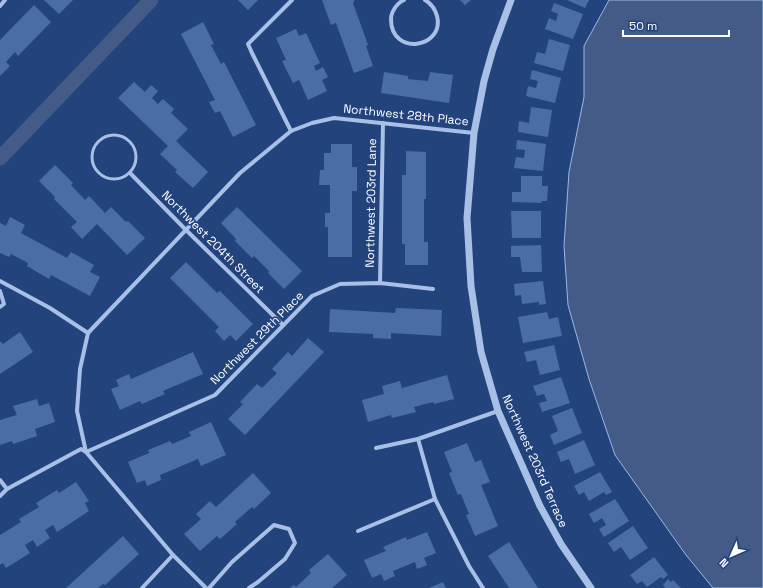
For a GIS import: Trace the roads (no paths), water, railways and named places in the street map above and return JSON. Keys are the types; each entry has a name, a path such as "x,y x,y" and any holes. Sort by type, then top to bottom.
{"street":[{"path":"0,6 5,0"},
{"path":"291,131 248,44 292,0"},
{"path":"402,0 394,8 391,17 391,27 396,36 404,42 413,45 423,43 431,38 437,30 438,20 436,10 429,2 425,0"},
{"name":"Northwest 203rd Terrace","path":"511,0 493,49 484,81 474,133 467,218 471,286 480,352 498,411 540,506 560,544 591,588"},
{"name":"Northwest 28th Place","path":"88,334 240,172 291,131 312,123 334,118 474,133"},
{"name":"Northwest 203rd Lane","path":"380,283 383,123"},
{"name":"Northwest 204th Street","path":"130,173 185,230 283,325"},
{"path":"0,281 50,308 88,334 80,368 77,411 86,452 173,555 206,588"},
{"name":"Northwest 29th Place","path":"0,496 7,489 81,449 86,452 214,395 312,296 340,284 380,283 434,289"},
{"path":"0,290 4,304 0,307"},
{"path":"376,448 418,439 498,411"},
{"path":"418,439 435,499 469,566 483,588"},
{"path":"0,480 7,489"},
{"path":"358,531 435,499"},
{"path":"209,588 232,562 274,525 289,529 294,543 284,559 249,588"},
{"path":"142,588 173,555"}],"lane":[{"path":"116,134 129,140 134,146 136,153 134,167 130,173 116,180 102,176 96,171 92,164 91,157 92,149 96,143 102,138 116,134"}],"water":[{"path":"609,0 763,0 763,588 713,588 686,555 615,455 589,379 568,305 564,246 569,172 584,97 584,46"}],"waterway":[{"path":"0,158 151,0"}]}
